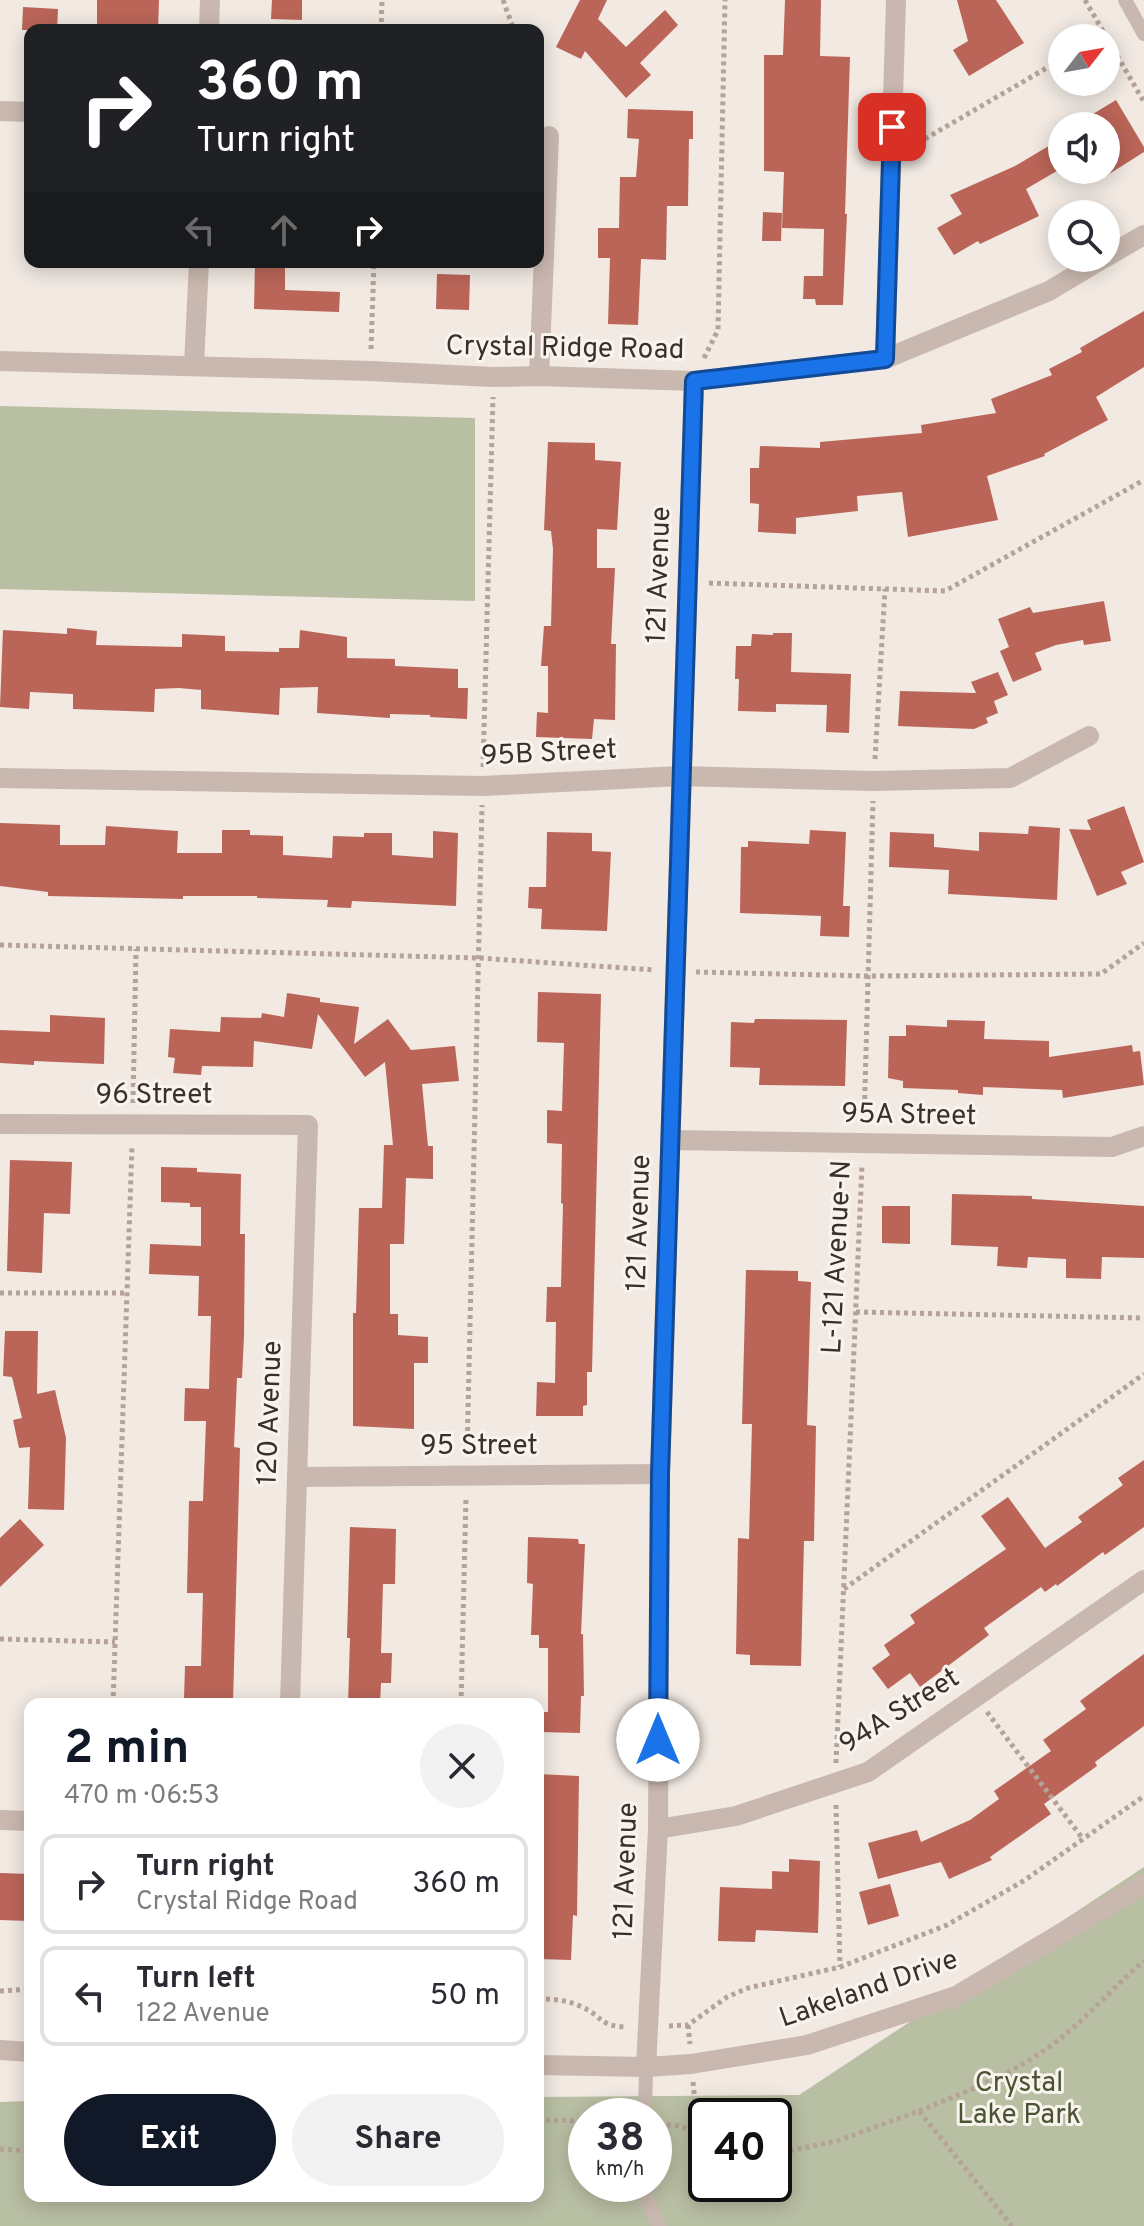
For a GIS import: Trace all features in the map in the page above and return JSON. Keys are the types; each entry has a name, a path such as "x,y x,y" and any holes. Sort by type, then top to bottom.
{"street":[{"path":"209,24 210,0"},
{"path":"885,359 896,0"},
{"path":"0,111 24,112"},
{"path":"544,256 549,136"},
{"name":"Crystal Ridge Road","path":"1120,249 1144,235"},
{"path":"194,365 199,268"},
{"path":"539,376 544,268"},
{"name":"Crystal Ridge Road","path":"0,361 694,381 885,359 1049,291 1081,272"},
{"name":"121 Avenue","path":"646,2067 658,1829 660,1474 694,381"},
{"name":"95B Street","path":"0,778 483,786 680,776 873,781 1010,778 1089,736"},
{"name":"96 Street","path":"0,1124 308,1125"},
{"name":"120 Avenue","path":"290,1698 308,1125"},
{"name":"95A Street","path":"671,1140 1112,1147 1144,1136"},
{"name":"95 Street","path":"297,1477 660,1474"},
{"name":"94A Street","path":"658,1829 736,1816 868,1772 1144,1580"},
{"path":"0,1820 24,1821"},
{"name":"Lakeland Drive","path":"544,2065 646,2067 691,2064 807,2045 956,1996 1144,1884"},
{"path":"0,2050 24,2052"}],"lane":[{"path":"1125,0 1144,34"},
{"path":"645,2098 646,2067"},
{"path":"648,2202 660,2226"}],"path":[{"path":"381,24 382,0"},
{"path":"503,0 512,24"},
{"path":"694,381 718,330 725,0"},
{"path":"1085,0 1099,24"},
{"path":"1120,60 1144,102"},
{"path":"891,159 1048,67"},
{"path":"371,371 374,268"},
{"path":"461,1698 493,377"},
{"path":"688,583 945,591 1144,480"},
{"name":"L-121 Avenue-N","path":"840,1967 835,1783 863,1144 873,781 885,589"},
{"path":"0,945 479,958 675,972 868,976 1101,974 1144,943"},
{"path":"113,1698 136,949"},
{"path":"0,1293 127,1293"},
{"path":"856,1312 1144,1318"},
{"path":"844,1589 1144,1374"},
{"path":"0,1639 115,1642"},
{"path":"976,1697 1083,1839"},
{"path":"544,1999 561,2000 584,2008 608,2026 688,2025 727,1997 748,1988 840,1967 947,1925 1025,1880 1144,1796"},
{"path":"792,2150 837,2141 919,2111 1037,2056 1063,2037 1144,1961"},
{"path":"0,1991 24,1989"},
{"path":"919,2111 1012,2226"},
{"path":"544,2120 568,2121"},
{"path":"0,2149 24,2151"}],"green space":[{"path":"0,406 475,418 475,601 0,589"},
{"name":"Crystal Lake Park","path":"1144,1867 1144,2226 0,2226 0,2102 24,2101 24,2202 544,2202 544,2097 799,2095"}],"building":[{"path":"97,0 159,0 158,24 97,24"},
{"path":"272,0 302,0 302,20 271,19"},
{"path":"580,0 607,0 598,19 626,47 665,10 678,25 640,63 651,75 626,98 585,51 581,59 556,47"},
{"path":"785,0 821,0 820,56 850,57 843,305 816,305 815,299 803,299 804,276 823,276 824,229 782,228 784,172 764,171 764,55 783,55"},
{"path":"957,0 996,0 1024,43 969,76 953,50 968,41"},
{"path":"23,7 58,9 57,24 24,24 22,30"},
{"path":"1116,100 1144,152 1120,167 1120,112 1096,112"},
{"path":"628,109 693,111 693,139 689,139 688,206 667,206 666,260 641,259 638,325 608,324 610,258 598,258 598,228 619,228 620,177 636,177 639,139 627,138"},
{"path":"1048,146 1048,176 1026,189 1039,216 980,244 978,241 954,255 937,228 962,214 950,195 1015,166"},
{"path":"763,212 782,213 781,241 762,241"},
{"path":"255,268 285,268 285,290 340,292 339,312 254,309"},
{"path":"437,274 470,275 469,310 436,309"},
{"path":"1144,311 1144,367 1096,397 1108,420 1045,456 987,476 998,520 908,537 902,492 857,496 858,511 796,518 796,534 758,532 759,504 750,503 750,468 759,468 760,446 820,448 820,442 922,433 921,425 996,413 991,399 1052,375 1049,369 1082,352 1080,348"},
{"path":"548,442 595,443 595,460 621,462 617,530 597,529 597,568 615,568 611,644 616,644 615,720 594,719 592,739 536,737 537,712 548,713 548,666 541,666 544,626 551,626 553,549 551,531 544,530"},
{"path":"1104,601 1111,641 1084,645 1083,640 1035,653 1042,670 1013,682 1000,651 1009,647 998,619 1030,607 1033,613"},
{"path":"67,628 97,631 96,645 182,647 182,634 225,636 225,651 279,652 279,648 299,648 300,630 347,637 347,658 395,659 395,666 458,669 458,688 468,688 467,719 430,715 390,714 390,718 317,713 318,687 280,688 279,715 201,709 201,690 179,688 155,689 154,712 73,709 73,694 30,692 29,709 0,707 3,630 67,634"},
{"path":"792,633 791,672 851,674 849,733 826,732 827,705 776,704 776,712 738,711 736,646 751,646 752,634"},
{"path":"998,672 1008,695 994,701 998,713 986,718 988,723 974,729 898,726 900,691 976,693 971,682"},
{"path":"1124,806 1144,862 1121,872 1127,884 1097,896 1069,829 1091,830 1087,820"},
{"path":"0,823 60,825 60,845 105,845 106,826 178,831 177,853 222,853 222,830 250,830 250,835 283,836 283,855 332,858 333,836 364,837 364,833 392,833 392,855 433,858 433,831 458,833 456,906 352,901 351,908 327,907 328,900 257,896 183,896 183,899 48,896 48,892 0,886"},
{"path":"1029,826 1060,828 1057,900 948,894 949,870 889,867 890,832 934,834 934,847 979,851 979,832 1028,834"},
{"path":"810,830 846,832 843,906 850,906 849,937 820,936 821,916 740,913 741,847 748,847 748,841 809,844"},
{"path":"547,832 592,833 592,851 611,852 607,931 541,929 542,909 528,908 529,887 546,887"},
{"path":"538,992 601,994 592,1372 587,1372 587,1405 583,1406 583,1416 536,1416 537,1382 555,1383 556,1322 546,1322 547,1287 561,1287 562,1144 547,1143 547,1110 562,1111 564,1043 537,1042"},
{"path":"287,993 320,998 320,1002 359,1007 354,1044 388,1019 411,1050 455,1046 459,1081 422,1084 428,1146 433,1146 433,1179 406,1178 404,1244 390,1244 390,1314 398,1314 398,1335 428,1337 428,1363 414,1363 414,1429 353,1426 353,1313 356,1313 359,1208 382,1208 384,1145 393,1145 385,1062 365,1077 318,1014 312,1049 254,1041 253,1067 202,1066 201,1075 173,1073 175,1058 168,1057 170,1029 220,1032 221,1017 261,1018 262,1013 284,1017"},
{"path":"50,1015 105,1018 104,1064 0,1063 0,1030 50,1032"},
{"path":"755,1019 847,1020 845,1086 759,1085 760,1068 730,1067 731,1022 754,1023"},
{"path":"947,1020 985,1021 984,1039 1049,1041 1049,1057 1132,1045 1133,1052 1140,1051 1144,1085 1063,1098 1062,1090 983,1087 983,1095 958,1093 958,1090 903,1088 903,1081 888,1078 889,1036 906,1036 906,1025 947,1027"},
{"path":"10,1160 72,1162 70,1214 44,1213 42,1273 7,1271"},
{"path":"161,1167 241,1174 240,1234 245,1234 244,1336 242,1378 237,1378 234,1447 240,1448 233,1698 184,1698 185,1666 201,1666 203,1593 187,1593 189,1501 203,1501 206,1421 184,1421 185,1388 209,1389 211,1316 198,1316 199,1276 149,1274 150,1244 201,1246 201,1207 190,1207 190,1203 161,1202"},
{"path":"952,1194 1032,1196 1032,1199 1144,1206 1144,1258 1102,1257 1101,1279 1066,1278 1066,1259 1028,1257 1027,1268 997,1266 998,1247 951,1245"},
{"path":"882,1206 910,1206 910,1244 882,1243"},
{"path":"746,1270 798,1271 798,1281 811,1282 807,1425 816,1426 814,1541 804,1541 801,1666 750,1665 750,1655 736,1654 738,1538 749,1539 752,1424 742,1424"},
{"path":"5,1331 38,1331 37,1394 55,1390 66,1438 64,1510 28,1509 30,1447 19,1448 13,1420 22,1418 12,1377 3,1376"},
{"path":"1144,1460 1144,1527 1057,1586 1045,1592 1041,1587 984,1628 989,1635 920,1687 910,1673 888,1689 872,1668 890,1655 884,1645 915,1623 910,1615 1006,1549 981,1516 1008,1497 1045,1548 1082,1522 1078,1517 1123,1485 1118,1478"},
{"path":"20,1519 44,1545 0,1587 0,1538"},
{"path":"350,1527 396,1529 395,1584 383,1584 381,1653 392,1653 391,1683 381,1683 380,1698 348,1698 350,1638 347,1638"},
{"path":"528,1537 578,1539 579,1544 585,1544 581,1634 584,1696 581,1696 580,1733 544,1732 544,1712 548,1712 548,1648 539,1648 539,1635 531,1635 533,1584 527,1583"},
{"path":"1144,1654 1144,1726 1095,1762 1097,1766 1044,1804 1051,1814 990,1857 992,1860 949,1879 941,1862 878,1879 868,1843 917,1830 921,1842 970,1820 999,1799 994,1791 1051,1751 1043,1740 1086,1709 1080,1701"},
{"path":"544,1774 579,1776 577,1916 573,1915 571,1960 544,1959"},
{"path":"789,1859 820,1861 818,1933 756,1930 755,1942 718,1941 720,1887 772,1889 772,1871 789,1872"},
{"path":"0,1873 24,1874 24,1921 0,1920"},
{"path":"890,1884 899,1916 868,1925 859,1892"}],"route":[{"path":"658,1740 660,1474 694,381 885,359 892,127"}]}
